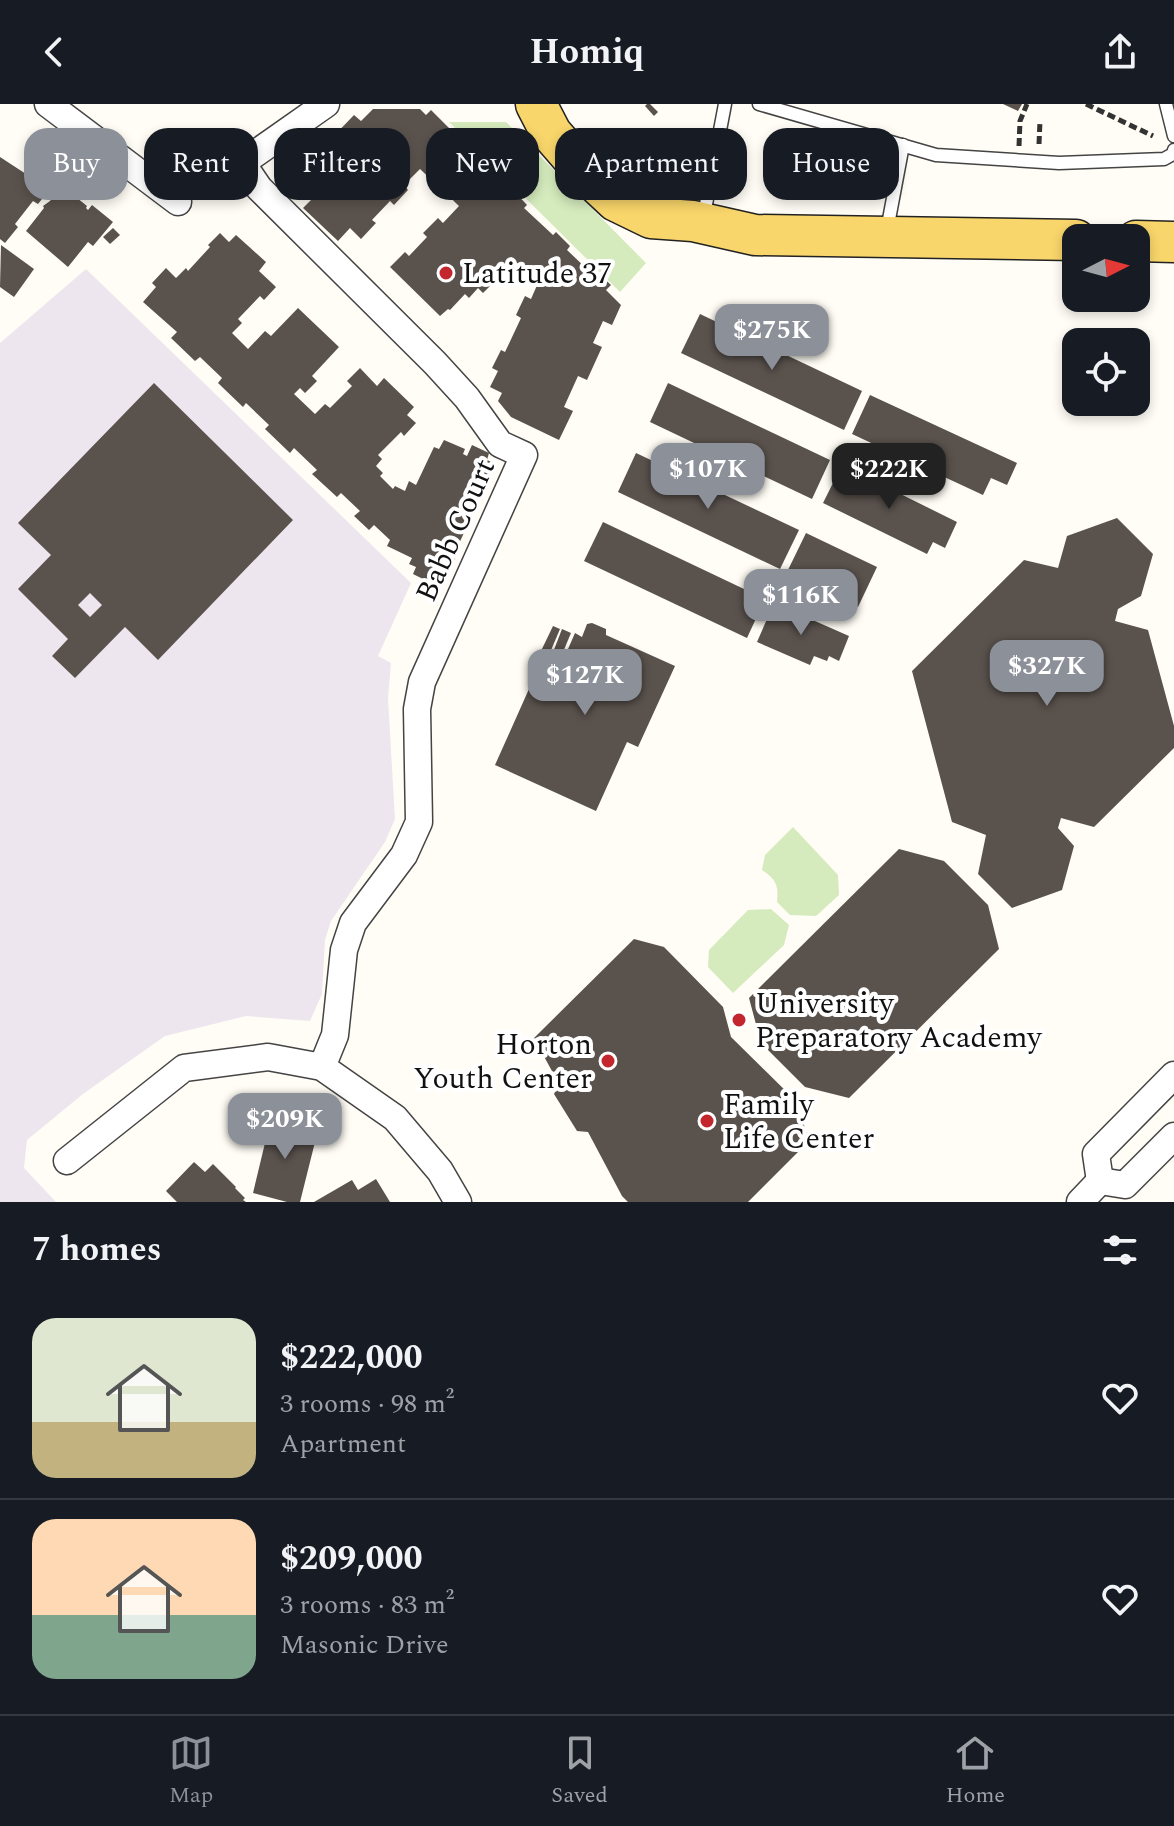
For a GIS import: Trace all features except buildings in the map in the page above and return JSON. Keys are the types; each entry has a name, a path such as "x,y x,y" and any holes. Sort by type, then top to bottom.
{"main road":[{"path":"536,104 551,133 584,171 616,201 651,218 698,222 755,235 1062,240"},
{"path":"566,104 577,123 644,192 698,222"},
{"path":"1150,241 1174,242"}],"street":[{"path":"48,104 178,202"},
{"name":"Babb Court","path":"322,1067 335,1035 344,950 353,923 404,855 419,822 417,709 422,682 524,455 500,444 456,386 259,188 242,163 326,104"},
{"path":"67,1161 184,1068 268,1057 322,1067 395,1118 440,1171 458,1202"},
{"path":"1100,1181 1096,1154 1174,1075"},
{"path":"1100,1181 1125,1185 1174,1136"},
{"path":"1080,1202 1100,1181"}],"lane":[{"path":"698,222 725,104"},
{"path":"759,104 936,155 1059,163 1164,159 1174,150"},
{"path":"1166,104 1174,136"},
{"path":"886,237 903,145"}],"path":[{"path":"1020,121 1027,104"},
{"path":"1086,104 1153,136"}],"shaded area":[{"path":"86,269 411,583 378,656 391,663 388,698 395,819 385,842 331,921 325,940 322,994 310,1021 246,1016 165,1036 83,1094 27,1140 24,1168 56,1202 0,1202 0,343"}],"green space":[{"path":"449,122 506,122 512,128 455,128"},
{"path":"539,155 555,171 555,200 583,200 646,263 620,292 527,200 539,200"},
{"path":"793,827 838,875 839,895 816,916 790,915 777,902 777,887 762,870 765,855"},
{"path":"771,909 789,925 784,945 733,993 708,967 709,950 748,910"}],"place":[{"name":"Latitude 37","path":"446,273"},
{"name":"University Preparatory Academy","path":"739,1020"},
{"name":"Horton Youth Center","path":"608,1061"},
{"name":"Family Life Center","path":"707,1121"}]}
